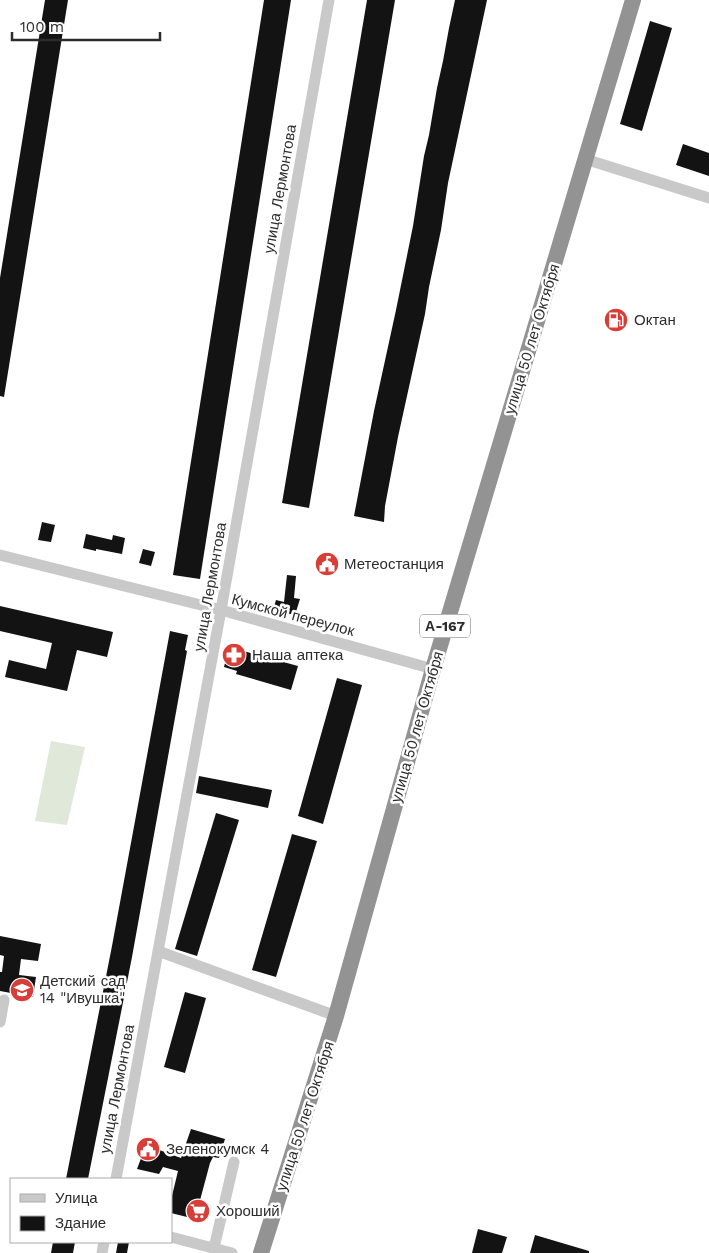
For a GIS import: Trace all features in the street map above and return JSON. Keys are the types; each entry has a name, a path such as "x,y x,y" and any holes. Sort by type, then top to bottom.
{"highway":[{"name":"улица 50 лет Октября","path":"261,1253 336,1016 432,669 633,0"}],"street":[{"name":"улица Лермонтова","path":"116,1178 222,610 329,0"},
{"path":"586,159 709,198"},
{"name":"Кумской переулок","path":"0,555 222,610 432,669"},
{"path":"158,952 336,1016"},
{"path":"0,1022 4,1000"},
{"path":"214,1248 234,1162"},
{"path":"172,1237 232,1253"}],"green space":[{"path":"51,741 85,747 67,825 35,821"}],"building":[{"path":"45,0 68,0 4,397 0,396 0,278"},
{"path":"264,0 291,0 200,579 173,575"},
{"path":"367,0 395,0 309,508 282,503"},
{"path":"455,0 487,0 448,183 425,314 398,437 385,506 384,522 354,516 413,226 424,156"},
{"path":"650,21 672,28 642,131 620,124"},
{"path":"683,144 709,153 709,176 676,165"},
{"path":"42,522 55,525 51,542 38,540"},
{"path":"86,534 112,540 113,535 125,538 122,554 83,548"},
{"path":"143,549 155,552 151,566 139,563"},
{"path":"287,575 296,576 294,598 300,599 295,615 273,610 276,600 284,602"},
{"path":"0,606 113,632 107,657 77,650 67,691 5,677 9,660 46,669 52,643 0,631"},
{"path":"170,631 188,635 185,650 187,651 132,957 88,1178 66,1178 112,946"},
{"path":"229,647 298,666 291,690 236,674 237,671 224,667"},
{"path":"337,678 362,685 323,824 298,816"},
{"path":"199,776 272,790 268,808 196,793"},
{"path":"216,813 239,820 197,956 175,949"},
{"path":"292,834 317,841 276,977 252,970"},
{"path":"0,936 41,944 38,961 21,959 19,975 36,977 33,997 0,991 0,972 2,972 4,956 0,955"},
{"path":"185,992 206,998 185,1073 164,1067"},
{"path":"191,1129 225,1139 219,1158 213,1157 210,1163 195,1219 172,1213 172,1196 178,1171 163,1167 159,1174 137,1169 146,1145 181,1158"},
{"path":"478,1229 507,1237 502,1253 472,1253"},
{"path":"535,1235 589,1251 589,1253 530,1253"},
{"path":"53,1243 75,1243 73,1253 51,1253"},
{"path":"118,1243 129,1243 127,1253 116,1253"}],"place":[{"name":"Октан","path":"616,320"},
{"name":"Метеостанция","path":"327,564"},
{"name":"Наша аптека","path":"234,655"},
{"name":"Детский сад 14 \"Ивушка\"","path":"22,990"},
{"name":"Зеленокумск 4","path":"148,1149"},
{"name":"Хороший","path":"198,1211"}]}
